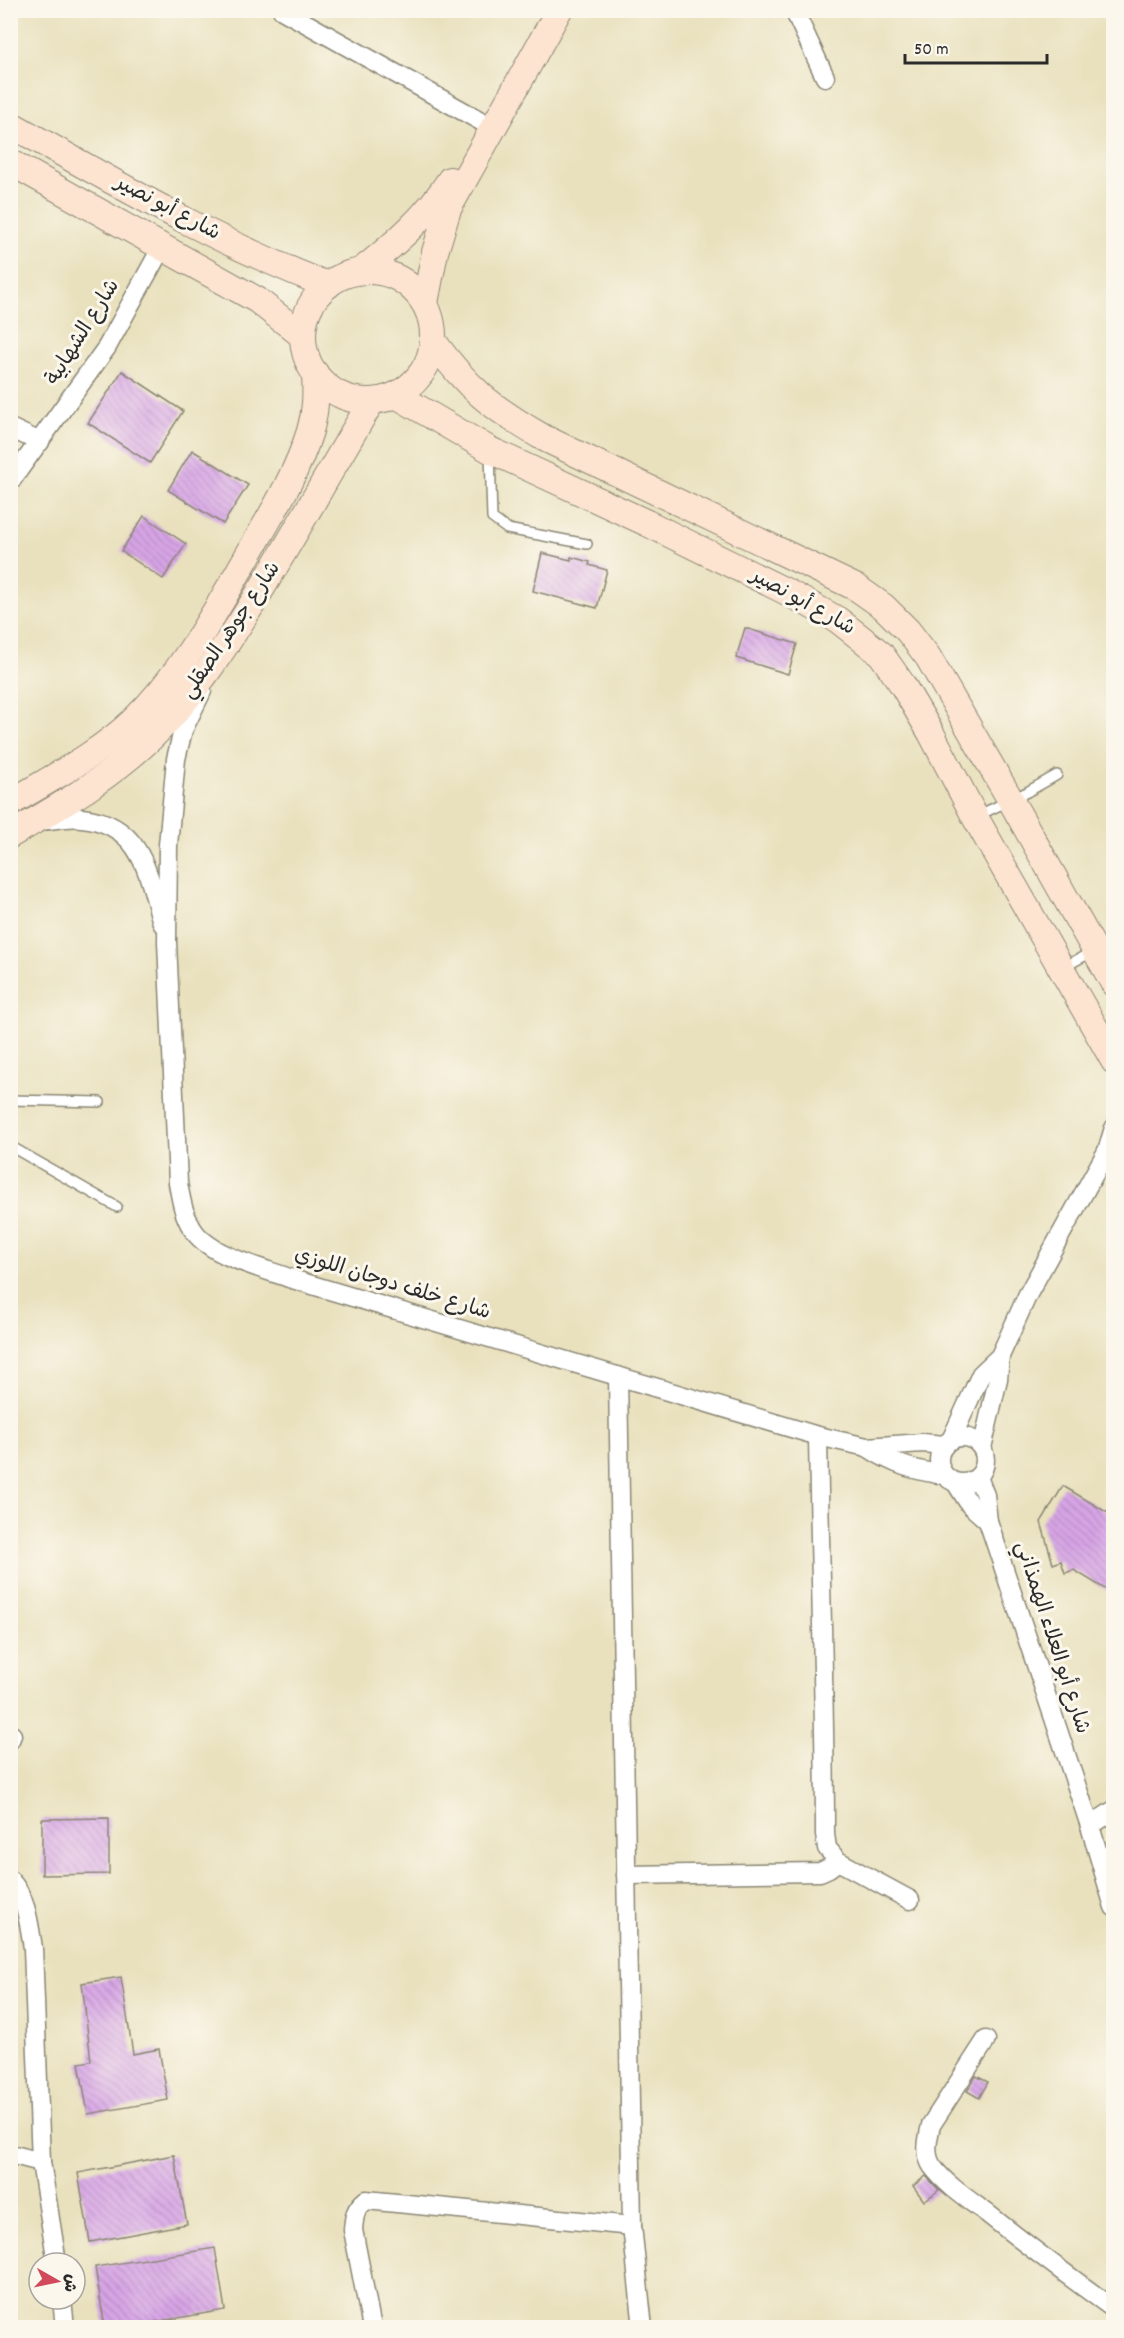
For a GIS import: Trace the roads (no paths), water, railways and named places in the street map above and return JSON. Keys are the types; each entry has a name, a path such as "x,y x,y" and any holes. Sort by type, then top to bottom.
{"main road":[{"path":"425,303 435,252 448,209 546,10"},
{"path":"361,271 393,246 425,214 444,190 489,126 559,10"},
{"name":"شارع أبو نصير","path":"10,124 207,231 273,264 328,285"},
{"name":"شارع أبو نصير","path":"10,162 163,245 257,300 303,336"},
{"path":"361,271 390,274 410,286 425,303 432,321 433,341 430,357 422,373 411,386 396,395 372,401 350,398 330,388 315,373 306,355 303,336 306,317 315,299 328,285 347,274 361,271"},
{"name":"شارع أبو نصير","path":"433,341 471,389 504,415 554,444 838,578 884,607 908,631 928,657 1010,799 1104,945 1113,984"},
{"name":"شارع جوهر الصقلي","path":"10,803 107,742 131,722 176,673 245,561 278,503 301,455 316,405 315,373"},
{"name":"شارع أبو نصير","path":"396,395 490,450 647,523 787,592 838,620 864,638 881,654 931,733 975,817 1113,1061"},
{"name":"شارع جوهر الصقلي","path":"10,835 93,783 144,743 174,713 219,657 281,559 372,401"}],"street":[{"path":"282,10 489,126"},
{"path":"794,10 825,77"},
{"name":"شارع الشهابية","path":"10,482 107,347 163,245"},
{"path":"10,428 40,442"},
{"name":"شارع خلف دوجان اللوزي","path":"219,657 183,730 176,759 168,845 167,942 178,1183 183,1210 193,1230 206,1245 292,1279 818,1436 867,1447 948,1442"},
{"name":"شارع خلف دوجان اللوزي","path":"34,821 79,818 107,824 124,834 137,848 145,862 167,942"},
{"path":"1000,1356 981,1374 939,1460 950,1479 964,1484 978,1477 985,1463 982,1448 998,1379 1000,1356 1028,1294 1107,1151 1113,1128"},
{"path":"1093,1178 1113,1165"},
{"path":"618,1376 632,2226 643,2328"},
{"path":"818,1436 827,1848 838,1861 909,1900"},
{"path":"948,1442 968,1438 982,1448"},
{"name":"شارع خلف دوجان اللوزي","path":"867,1447 888,1461 903,1467 950,1479"},
{"name":"شارع أبو العلاء الهمذاني","path":"978,1477 986,1495 988,1521 1090,1826 1113,1907"},
{"name":"شارع أبو العلاء الهمذاني","path":"950,1479 970,1505 988,1521"},
{"path":"1090,1826 1113,1810"},
{"path":"626,1875 820,1872 830,1868 838,1861"},
{"path":"10,1880 15,1885 28,1913 33,1948 41,2162 55,2251"},
{"path":"986,2040 931,2126 927,2141 927,2156 932,2165 952,2186 1113,2309"},
{"path":"10,2154 41,2162"},
{"path":"372,2328 353,2230 357,2207 366,2200 632,2226"},
{"path":"63,2311 65,2328"}],"lane":[{"path":"490,450 492,518 507,529 587,544"},
{"path":"975,817 1057,775"},
{"path":"1060,969 1104,945"},
{"path":"10,1100 100,1102"},
{"path":"10,1146 117,1207"}]}
